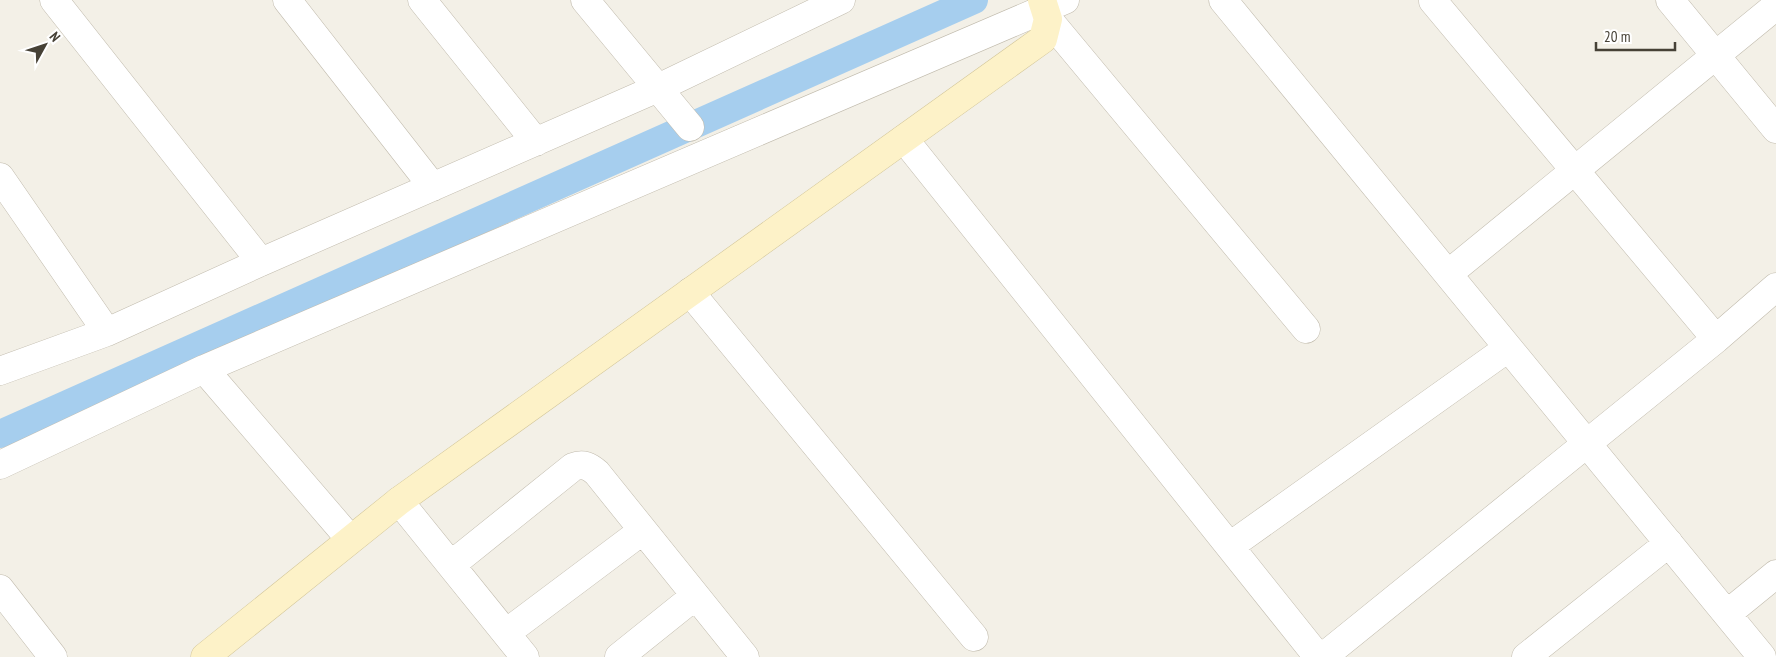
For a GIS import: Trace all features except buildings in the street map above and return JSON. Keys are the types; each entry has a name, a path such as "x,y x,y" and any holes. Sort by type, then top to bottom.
{"street":[{"path":"54,0 261,262"},
{"path":"287,0 433,187"},
{"path":"422,0 536,142"},
{"path":"585,0 690,127"},
{"path":"1,369 107,332 261,262 658,88 803,8 841,0"},
{"path":"1223,0 1762,657"},
{"path":"1670,0 1776,129"},
{"path":"1433,1 1716,339"},
{"path":"1448,274 1776,6"},
{"path":"205,657 399,501 1044,39 1049,7"},
{"path":"1049,7 1306,329"},
{"path":"0,465 204,368 1049,7"},
{"path":"904,139 1318,657"},
{"path":"0,177 107,332"},
{"path":"1323,657 1716,339 1776,287"},
{"path":"690,292 974,637"},
{"path":"1230,546 1508,348"},
{"path":"204,368 350,539"},
{"path":"450,565 580,464 586,465 597,473 744,657"},
{"path":"399,501 525,657"},
{"path":"506,633 642,531"},
{"path":"1526,657 1668,543"},
{"path":"1727,614 1776,574"},
{"path":"0,589 53,657"},
{"path":"619,657 695,596"}],"waterway":[{"path":"0,434 974,0"}]}
